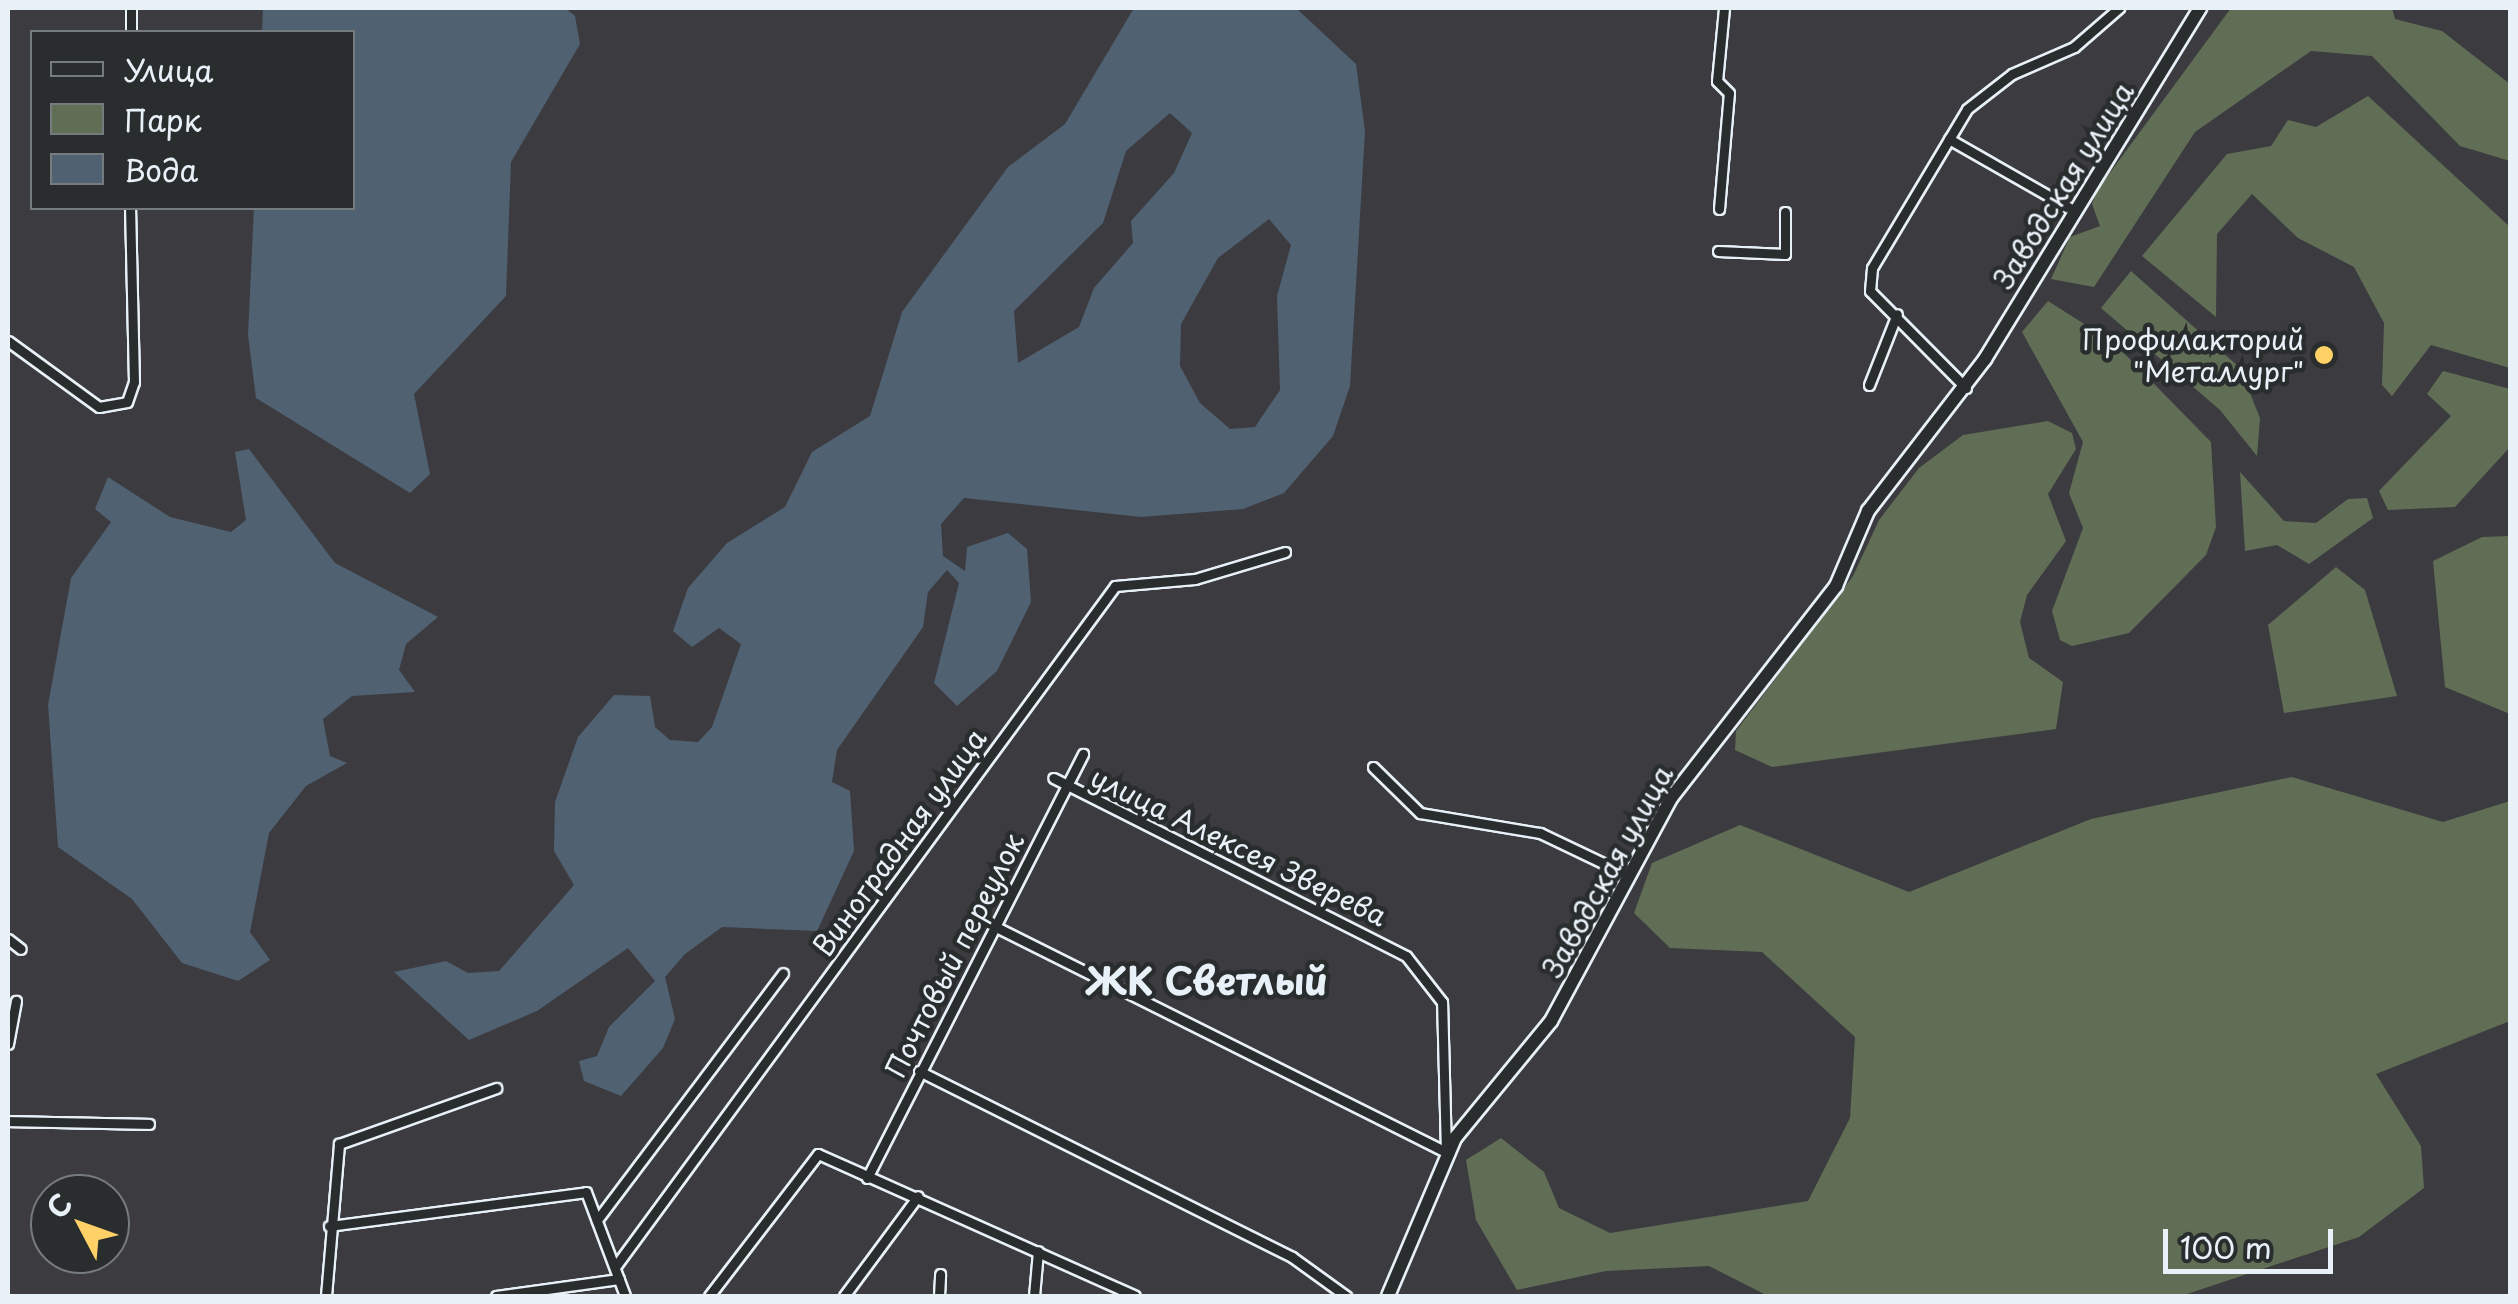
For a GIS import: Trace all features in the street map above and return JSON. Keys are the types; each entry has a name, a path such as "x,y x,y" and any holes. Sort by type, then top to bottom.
{"street":[{"path":"1719,209 1729,93 1718,81 1724,8"},
{"path":"1966,388 1870,292 1869,275 1949,139 1983,94 2074,47 2119,8"},
{"name":"Заводская улица","path":"1388,1296 1446,1152 1551,1021 1680,785 1836,586 1868,510 1966,388 2200,8"},
{"path":"1949,139 2075,211"},
{"path":"8,341 99,408 127,402 134,382 130,210"},
{"path":"1718,251 1784,254 1785,212"},
{"path":"1869,385 1896,314"},
{"name":"Виноградная улица","path":"614,1267 1115,586 1196,579 1285,552"},
{"name":"Почтовый переулок","path":"867,1178 1083,754"},
{"path":"1373,767 1420,812 1540,833 1628,875"},
{"name":"улица Алексея Зверева","path":"1053,778 1399,951 1442,1002 1446,1152"},
{"path":"994,926 1446,1152"},
{"path":"8,939 20,949"},
{"path":"597,1220 783,972"},
{"path":"8,1044 16,1001"},
{"path":"920,1072 1292,1258 1346,1296"},
{"path":"326,1296 329,1226 341,1142 496,1088"},
{"path":"8,1121 149,1124"},
{"path":"709,1296 812,1156 918,1196 1134,1296"},
{"path":"329,1226 586,1192 625,1296"},
{"path":"844,1296 918,1196"},
{"path":"1034,1296 1038,1251"},
{"path":"939,1296 940,1274"},
{"path":"496,1296 619,1280"}],"green space":[{"path":"2231,8 2392,8 2395,19 2442,31 2510,84 2510,161 2460,146 2372,56 2311,51 2195,132 2094,287 2051,279 2070,237 2100,226 2092,204 2098,189"},
{"path":"2368,96 2510,227 2510,368 2431,345 2392,396 2382,385 2384,323 2354,267 2298,238 2252,194 2217,234 2216,317 2142,256 2227,154 2271,146 2288,120 2316,127"},
{"path":"2131,271 2240,368 2260,418 2257,456 2220,410 2101,308"},
{"path":"2048,301 2114,343 2211,442 2216,527 2206,555 2129,633 2072,646 2060,640 2052,611 2083,528 2069,493 2083,442 2022,332"},
{"path":"2443,371 2510,389 2510,447 2455,507 2388,510 2379,491 2451,416 2427,394"},
{"path":"2048,421 2072,433 2076,449 2048,494 2066,541 2027,595 2020,622 2029,658 2063,682 2056,729 1772,767 1735,750 1736,731 1853,576 1879,520 1919,468 1963,435"},
{"path":"2240,472 2284,521 2316,523 2348,499 2367,498 2373,518 2309,564 2277,545 2245,551"},
{"path":"2510,536 2510,714 2445,687 2433,561 2482,537"},
{"path":"2336,567 2365,590 2397,696 2284,713 2268,625"},
{"path":"2292,777 2443,822 2510,801 2510,1021 2376,1074 2421,1146 2424,1188 2359,1237 2181,1296 1768,1296 1709,1266 1606,1271 1517,1290 1476,1220 1466,1160 1501,1138 1544,1172 1559,1208 1610,1233 1808,1201 1850,1118 1855,1037 1762,952 1670,948 1634,913 1652,863 1740,825 1909,892 2091,819"}],"water":[{"path":"263,8 565,8 575,16 580,44 511,162 506,296 414,394 430,474 410,493 256,398 248,335 254,210 355,210 355,30 262,30"},
{"path":"1134,8 1296,8 1356,64 1365,131 1350,386 1333,436 1284,493 1243,509 1141,517 964,498 941,524 943,556 965,571 967,547 1008,533 1027,549 1031,602 997,671 957,706 934,683 959,583 947,570 928,592 923,627 837,750 832,782 850,791 854,851 817,931 722,927 685,954 665,977 675,1019 663,1048 621,1096 584,1081 579,1061 597,1056 609,1027 655,981 628,948 537,1011 469,1040 394,972 446,961 468,973 499,971 574,885 554,851 555,802 578,737 614,695 650,696 655,727 670,740 698,742 712,727 741,644 719,628 692,647 673,631 688,588 727,543 785,507 812,452 870,416 902,312 1008,167 1065,124","holes":["1170,113 1192,133 1174,173 1131,221 1133,243 1094,288 1079,327 1018,363 1014,311 1103,223 1126,151","1269,219 1291,245 1277,296 1280,390 1255,427 1230,429 1200,403 1180,366 1181,324 1218,258"]},
{"path":"249,449 335,563 438,617 406,644 399,670 415,692 352,696 323,719 330,756 347,763 306,786 269,833 250,932 270,960 238,981 182,963 132,899 58,847 48,705 71,578 111,522 95,509 108,477 170,517 231,532 246,520 235,452"}],"place":[{"name":"Профилакторий \"Металлург\"","path":"2324,355"}],"district":[{"name":"ЖК Светлый","path":"1207,980"}]}
